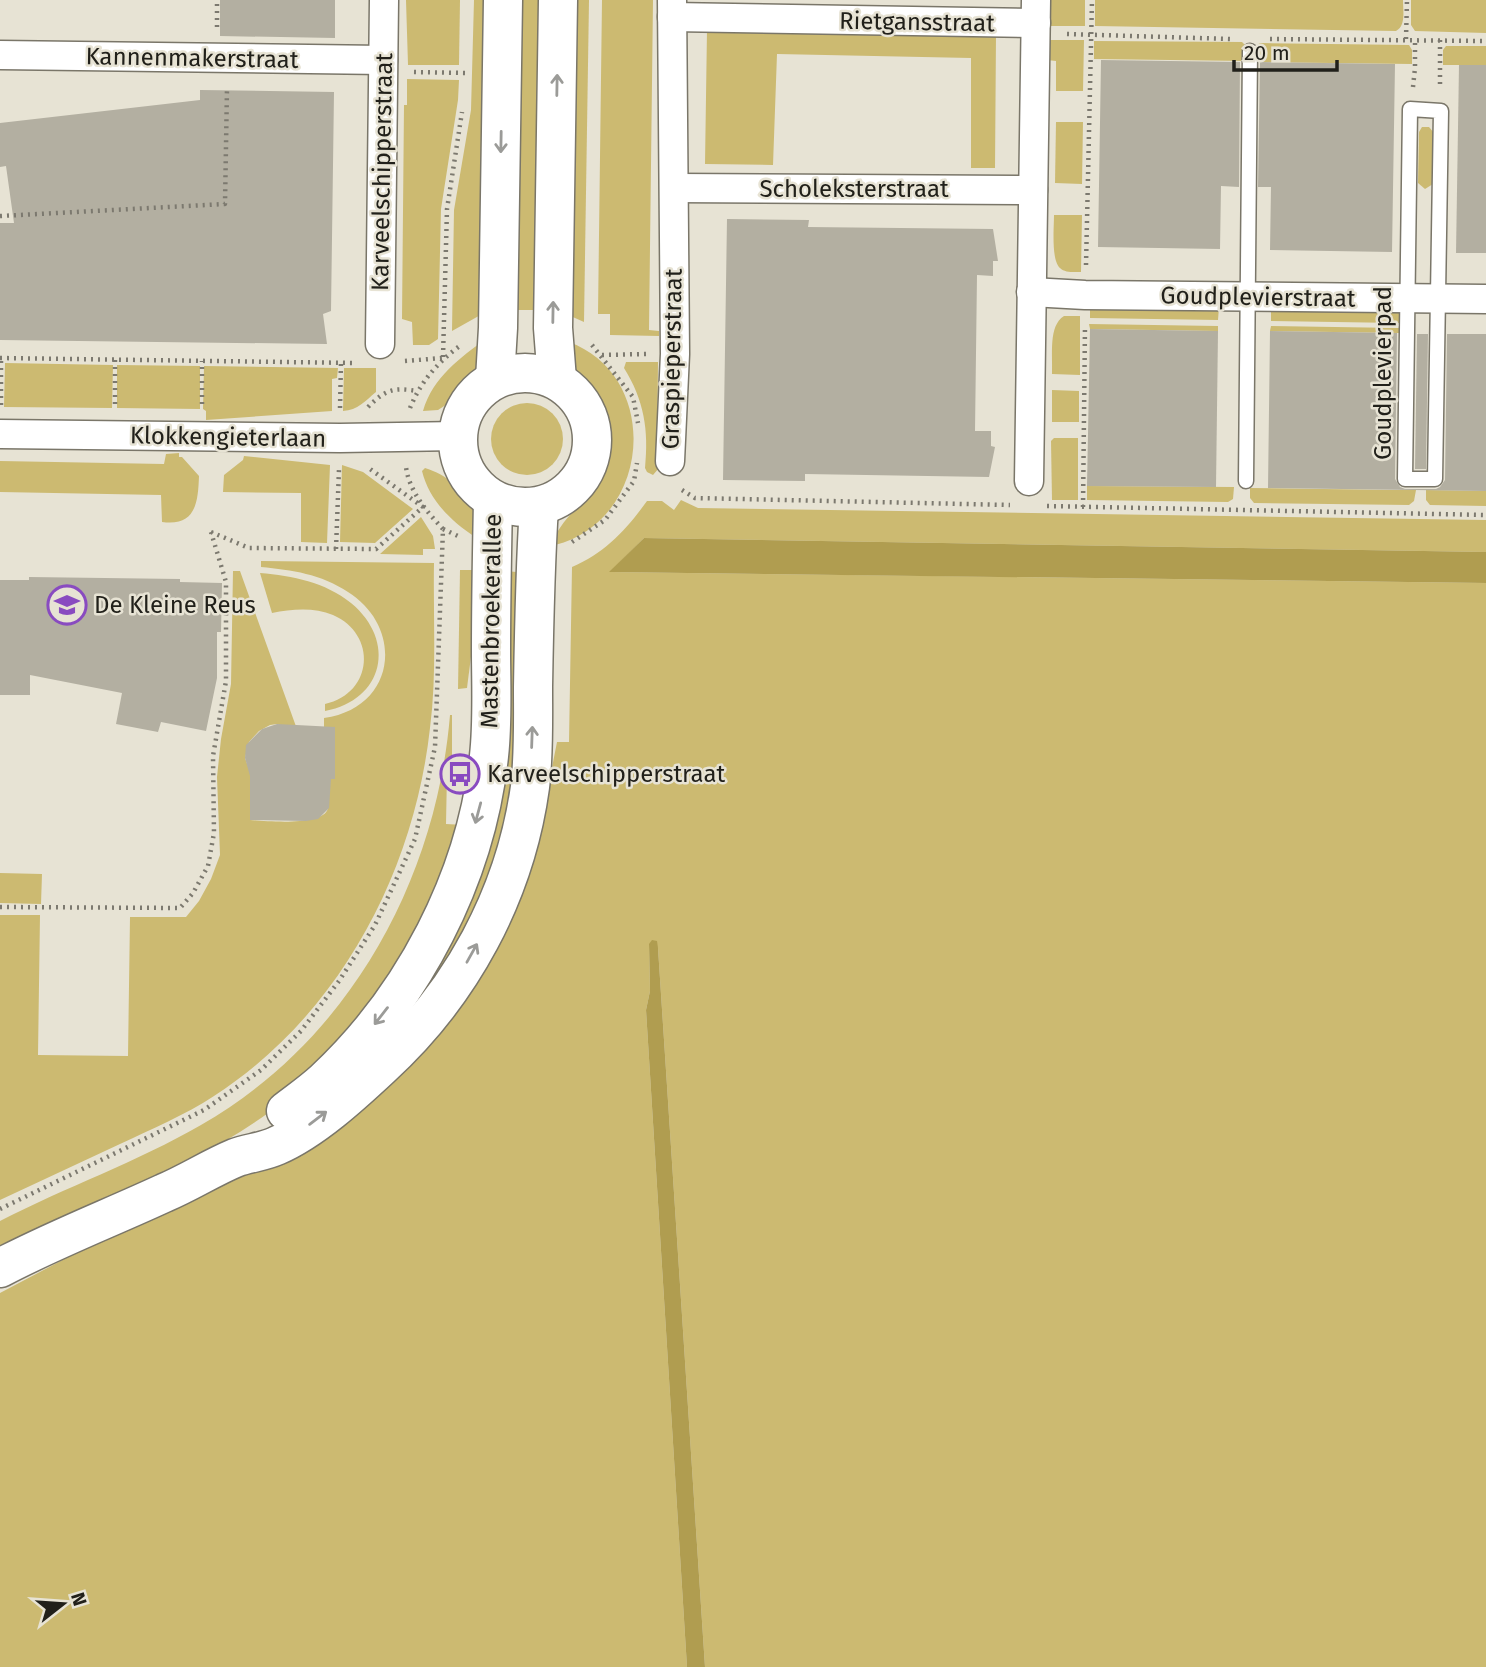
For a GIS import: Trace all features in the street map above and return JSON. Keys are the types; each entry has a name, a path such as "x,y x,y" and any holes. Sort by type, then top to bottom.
{"main road":[{"path":"495,379 503,0"},
{"path":"557,380 553,328 558,0"},
{"path":"516,373 537,373 557,380 575,395 588,415 593,438 589,461 578,482 561,498 539,507 515,508 493,500 473,484 460,461 457,436 463,413 476,393 495,379 516,373"},
{"name":"Mastenbroekerallee","path":"236,1157 286,1111 323,1082 362,1041 398,995 427,948 452,899 482,800 489,756 493,500"},
{"name":"Mastenbroekerallee","path":"0,1268 236,1157 275,1146 303,1130 358,1088 397,1053 433,1013 462,971 486,928 510,875 524,825 530,785 535,557 539,507"}],"street":[{"name":"Karveelschipperstraat","path":"380,354 384,0"},
{"name":"Rietgansstraat","path":"672,9 1036,12"},
{"name":"Graspieperstraat","path":"670,461 675,354 672,9"},
{"path":"1022,494 1031,292 1036,12"},
{"name":"Kannenmakerstraat","path":"0,55 383,60"},
{"name":"Scholeksterstraat","path":"675,188 1033,190"},
{"name":"Goudplevierstraat","path":"1031,292 1085,295 1486,299"},
{"name":"Klokkengieterlaan","path":"0,434 402,438 457,436"}],"lane":[{"path":"1246,481 1250,51"},
{"path":"1410,109 1441,111"},
{"name":"Goudplevierpad","path":"1410,109 1405,479 1435,480 1441,111"}],"path":[{"path":"1083,507 1092,0"},
{"path":"1406,39 1407,0"},
{"path":"1410,109 1415,39"},
{"path":"1440,40 1441,111"},
{"path":"0,216 225,204 227,58"},
{"path":"383,60 408,72 465,73"},
{"path":"465,61 465,83"},
{"path":"0,1209 204,1110 261,1070 301,1031 339,981 375,925 415,839 435,747 443,529 424,507 407,474 402,438 408,412 417,391 443,358 447,209 464,103"},
{"path":"0,434 1,358 202,361 380,354 443,358"},
{"path":"601,355 675,354"},
{"path":"115,360 115,435"},
{"path":"202,361 202,437"},
{"name":"Graspieperstraat","path":"670,461 671,473 677,485 695,498 1022,494"},
{"path":"1043,506 1486,515"},
{"path":"0,907 180,908 193,893 208,866 213,849 213,756 226,681 226,582 211,532 249,548 376,549 424,507"}],"shaded area":[{"path":"406,0 460,0 459,65 408,65"},
{"path":"474,0 496,0 484,313 452,331 454,210 471,110"},
{"path":"514,0 550,0 543,310 512,310"},
{"path":"568,0 589,0 584,322 566,314"},
{"path":"602,0 653,0 649,330 659,331 659,336 610,335 610,314 598,314"},
{"path":"1048,0 1085,0 1085,26 1048,26"},
{"path":"1095,0 1403,0 1403,18 1396,31 1095,26"},
{"path":"1411,0 1486,0 1486,33 1415,31 1411,25"},
{"path":"707,30 996,35 995,168 971,168 971,58 777,54 773,165 705,164"},
{"path":"1047,40 1084,40 1083,91 1056,91 1056,61 1047,60"},
{"path":"1094,41 1242,42 1247,47 1246,61 1094,59"},
{"path":"1260,43 1409,45 1412,50 1412,64 1254,62 1255,46"},
{"path":"1446,46 1486,46 1486,65 1443,65 1443,50"},
{"path":"407,79 459,80 441,209 438,339 429,345 413,345 412,322 402,319 404,105 407,105"},
{"path":"1056,122 1083,122 1082,184 1055,183"},
{"path":"1422,127 1429,127 1434,133 1433,184 1425,189 1418,183 1419,132"},
{"path":"1054,215 1082,215 1081,272 1064,271 1057,264"},
{"path":"1090,305 1219,307 1218,320 1090,318"},
{"path":"1271,308 1399,310 1399,323 1271,321"},
{"path":"1064,316 1080,316 1080,375 1052,374 1053,334"},
{"path":"1089,324 1218,326 1218,331 1090,329"},
{"path":"1271,326 1399,328 1399,333 1270,331"},
{"path":"487,338 480,370 455,399 438,410 423,411 433,388 441,378"},
{"path":"569,342 599,360 620,385 631,415 633,448 626,479 611,508 587,531 555,545 553,541 563,523 598,481 607,460 608,449 604,414 594,394 574,369"},
{"path":"626,362 658,362 659,468 653,475 645,468 643,416 636,392 624,368"},
{"path":"5,363 113,365 112,408 4,407"},
{"path":"117,365 200,366 200,409 117,408"},
{"path":"204,366 338,368 337,378 332,379 332,411 206,420 206,411 203,409"},
{"path":"344,368 376,368 376,392 357,407 343,411"},
{"path":"1052,390 1079,391 1079,422 1052,422"},
{"path":"534,403 553,413 561,425 561,453 553,465 541,473 520,475 501,465 493,453 491,432 501,413 513,405"},
{"path":"1054,438 1078,438 1078,500 1052,500 1051,441"},
{"path":"179,453 179,457 199,476 199,485 196,502 189,516 174,522 162,522 161,495 0,492 0,461 164,464 166,454"},
{"path":"244,456 330,465 327,543 301,542 301,493 223,492 224,475 243,460"},
{"path":"342,465 363,472 413,509 375,543 340,542"},
{"path":"425,468 447,478 465,495 474,511 475,537 450,517 436,500 425,482 422,471"},
{"path":"1087,486 1234,487 1233,499 1228,502 1087,500"},
{"path":"1250,488 1416,490 1414,501 1409,505 1254,503 1250,498"},
{"path":"1426,490 1486,491 1486,506 1430,505 1426,500"},
{"path":"681,500 698,508 1486,520 1486,552 644,538 610,572 1486,583 1486,1667 705,1667 658,948 649,944 650,991 646,1010 687,1667 0,1667 0,1293 366,1100 548,788 557,742 569,742 572,567 595,555 614,540 647,501 662,501 674,510"},
{"path":"421,517 433,536 435,549 423,549 423,555 380,554"},
{"path":"644,538 1486,552 1486,583 609,572"},
{"path":"261,561 434,563 434,667 430,728 421,782 407,835 388,887 363,936 333,982 298,1025 259,1063 214,1096 180,1116 0,1200 0,915 40,915 38,1055 128,1056 130,917 186,917 199,901 220,855 217,777 231,684 233,571 240,571 298,732 277,724 270,725 259,731 249,742 245,758 251,775 250,820 306,820 324,814 328,808 328,779 335,779 335,727 324,727 324,718 348,711 366,699 378,683 384,665 384,645 378,625 366,607 348,592 317,577 261,567"},
{"path":"460,570 482,570 467,688 458,689"},
{"path":"506,571 528,573 507,850 423,1009 411,1001 434,962"},
{"path":"260,573 296,578 319,585 351,603 366,618 375,634 379,651 371,682 360,695 345,705 325,711 325,704 341,698 353,688 361,676 363,649 357,635 347,624 326,612 287,610 272,613"},
{"path":"450,715 452,772 447,773 446,824 464,825 396,981 271,1111 240,1132 173,1170 0,1249 0,1221 152,1151 201,1125 253,1090 300,1049 341,1002 375,951 404,896 426,838 441,777"},
{"path":"0,873 42,874 41,904 0,903"},
{"path":"652,940 657,941 658,948 705,1667 687,1667 646,1010 650,991 649,944"}],"building":[{"path":"220,0 335,0 335,38 220,36"},
{"path":"1101,60 1240,62 1239,187 1221,186 1220,249 1098,247"},
{"path":"1260,62 1395,64 1392,252 1270,250 1271,187 1258,187"},
{"path":"1459,65 1486,65 1486,253 1456,253"},
{"path":"200,90 334,92 331,311 323,314 327,344 0,340 0,223 14,223 6,166 0,167 0,123 200,100"},
{"path":"727,219 809,220 808,227 993,229 998,261 993,261 993,276 977,275 975,431 991,431 991,446 995,447 989,477 805,474 805,481 723,480"},
{"path":"1090,329 1218,331 1216,487 1087,486"},
{"path":"1270,331 1397,333 1395,479 1400,487 1405,489 1436,489 1445,480 1447,334 1486,334 1486,491 1268,488"},
{"path":"1417,334 1428,334 1426,469 1415,469"},
{"path":"29,577 180,579 180,582 222,583 221,632 217,632 217,678 206,731 161,722 158,732 116,724 122,693 30,675 30,695 0,695 0,580 29,580"},
{"path":"277,724 335,727 335,779 331,779 329,808 318,819 250,820 250,776 245,758 246,745 262,729"}],"place":[{"name":"De Kleine Reus","path":"67,605"},
{"name":"Karveelschipperstraat","path":"460,774"}]}
